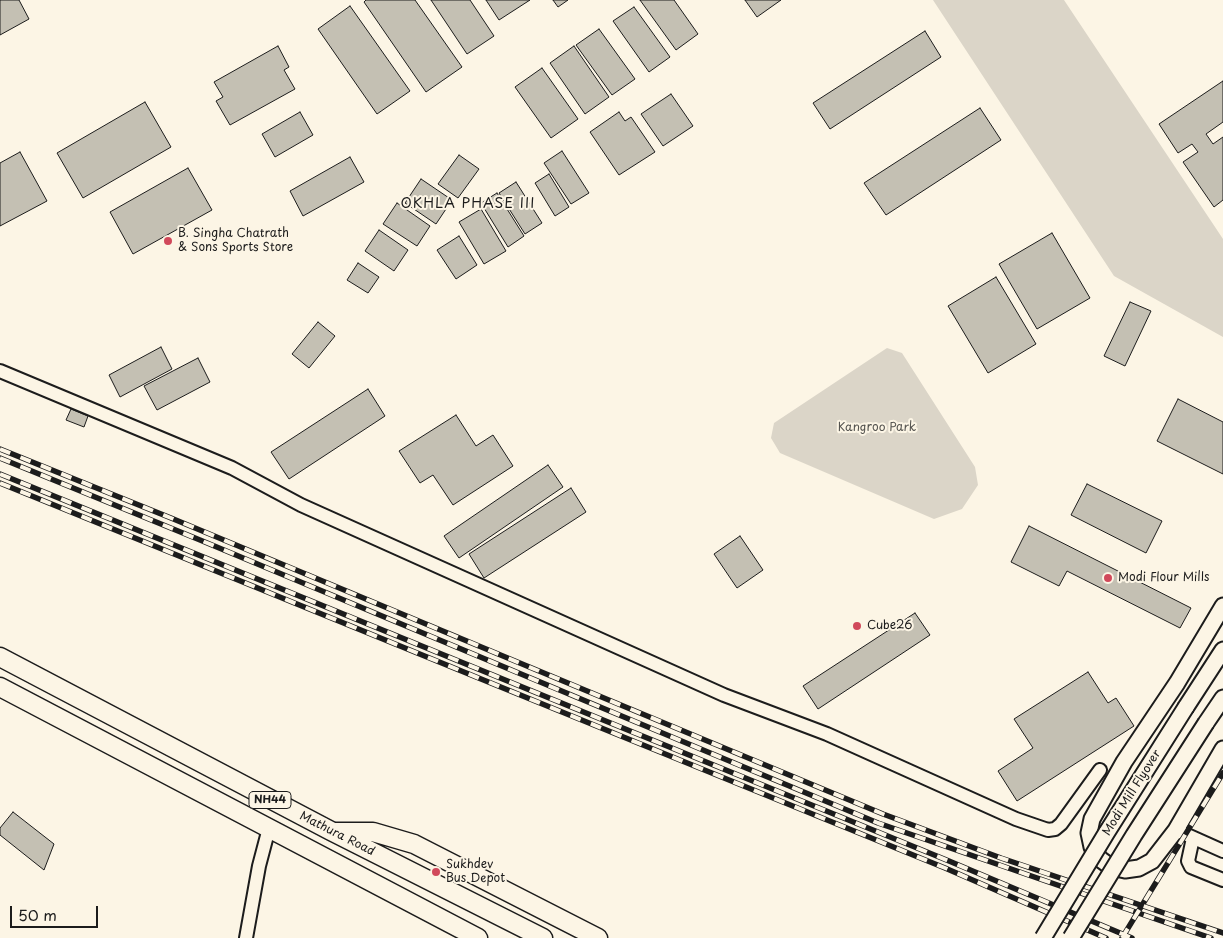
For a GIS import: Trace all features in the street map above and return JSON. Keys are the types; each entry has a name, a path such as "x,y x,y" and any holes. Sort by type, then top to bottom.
{"highway":[{"name":"Mathura Road","path":"0,657 331,832 543,938"},
{"name":"NH44","path":"0,687 478,938"},
{"path":"331,832 372,832 414,844 598,938"}],"main road":[{"path":"1223,606 1177,683 1124,762 1092,819 1089,833 1092,847 1100,859 1111,867 1125,870 1139,868 1152,861 1176,830 1223,749"},
{"name":"Modi Mill Flyover","path":"1043,938 1106,832 1223,650"},
{"name":"Modi Mill Flyover","path":"1071,938 1134,835 1223,698"}],"street":[{"path":"0,371 232,468 301,506 724,695 827,734 1016,819 1048,830 1055,829 1061,824 1100,770"},
{"path":"246,938 259,866 269,828"},
{"path":"1176,830 1223,851"},
{"path":"1193,838 1188,861 1191,867 1223,880"}],"green space":[{"path":"933,0 1064,0 1223,239 1223,337 1114,276"},
{"name":"Kangroo Park","path":"887,348 902,353 975,467 978,485 962,509 934,519 780,453 771,438 774,423"}],"building":[{"path":"0,0 19,0 29,19 0,35"},
{"path":"366,0 415,0 462,67 426,92 364,2"},
{"path":"431,0 470,0 494,36 467,54"},
{"path":"486,0 530,0 499,20"},
{"path":"553,0 568,0 558,7"},
{"path":"640,0 674,0 698,34 676,50"},
{"path":"745,0 781,0 757,17"},
{"path":"350,6 410,91 377,114 318,29"},
{"path":"634,7 670,57 649,72 613,21"},
{"path":"599,29 635,79 612,95 576,45"},
{"path":"925,31 941,57 830,129 813,103"},
{"path":"278,46 289,67 284,70 295,89 230,125 216,101 223,97 214,82"},
{"path":"574,46 609,97 585,114 550,63"},
{"path":"542,68 578,119 551,138 515,87"},
{"path":"1223,81 1223,122 1206,134 1213,144 1223,137 1223,200 1214,207 1183,162 1198,152 1192,144 1178,153 1159,124"},
{"path":"671,94 693,126 663,146 641,114"},
{"path":"145,102 171,147 83,198 57,153"},
{"path":"980,108 1001,140 886,215 864,183"},
{"path":"300,112 313,135 275,157 262,134"},
{"path":"619,112 625,121 631,117 655,152 619,175 590,132"},
{"path":"562,151 589,193 571,204 544,163"},
{"path":"20,152 47,201 0,226 0,163"},
{"path":"459,155 479,169 458,198 438,184"},
{"path":"350,157 364,182 303,216 290,191"},
{"path":"188,168 212,210 133,254 110,212"},
{"path":"549,174 569,207 555,216 535,183"},
{"path":"421,179 452,200 436,224 405,203"},
{"path":"516,182 542,223 525,234 499,193"},
{"path":"497,193 524,236 508,247 481,203"},
{"path":"397,203 430,226 417,246 383,224"},
{"path":"481,209 506,251 484,264 459,222"},
{"path":"379,230 408,250 394,271 365,251"},
{"path":"1052,233 1090,298 1037,329 999,264"},
{"path":"459,236 477,265 456,279 437,250"},
{"path":"358,263 379,277 368,293 347,280"},
{"path":"996,277 1036,344 988,373 948,306"},
{"path":"1130,302 1151,311 1125,366 1104,356"},
{"path":"318,322 335,336 309,368 292,354"},
{"path":"161,347 172,369 120,397 109,375"},
{"path":"198,358 210,382 157,410 144,386"},
{"path":"368,389 385,416 289,479 271,452"},
{"path":"1178,399 1223,422 1223,474 1157,441"},
{"path":"71,409 88,416 84,427 66,420"},
{"path":"456,415 476,446 493,435 513,466 453,505 433,475 420,483 399,451"},
{"path":"548,465 563,487 459,558 444,536"},
{"path":"1087,484 1162,521 1146,553 1071,515"},
{"path":"571,488 586,512 484,578 469,554"},
{"name":"Modi Flour Mills","path":"1029,526 1191,608 1180,628 1067,571 1059,586 1011,562"},
{"path":"740,536 763,570 737,588 714,554"},
{"path":"915,613 930,635 818,709 803,686"},
{"path":"1088,672 1108,703 1116,698 1134,726 1017,801 998,771 1033,748 1014,719"},
{"path":"13,812 54,844 44,870 0,835 0,828"}],"railway":[{"path":"0,449 171,518 883,814 1001,858 1223,933"},
{"path":"0,458 878,823 1211,938"},
{"path":"0,474 949,861 1132,938"},
{"path":"0,483 945,868 1106,938"},
{"path":"1122,938 1223,773"}],"place":[{"name":"B. Singha Chatrath & Sons Sports Store","path":"168,241"},
{"name":"Modi Flour Mills","path":"1108,578"},
{"name":"Cube26","path":"857,626"},
{"name":"Sukhdev Bus Depot","path":"436,872"}],"district":[{"name":"OKHLA PHASE III","path":"468,204"}]}
